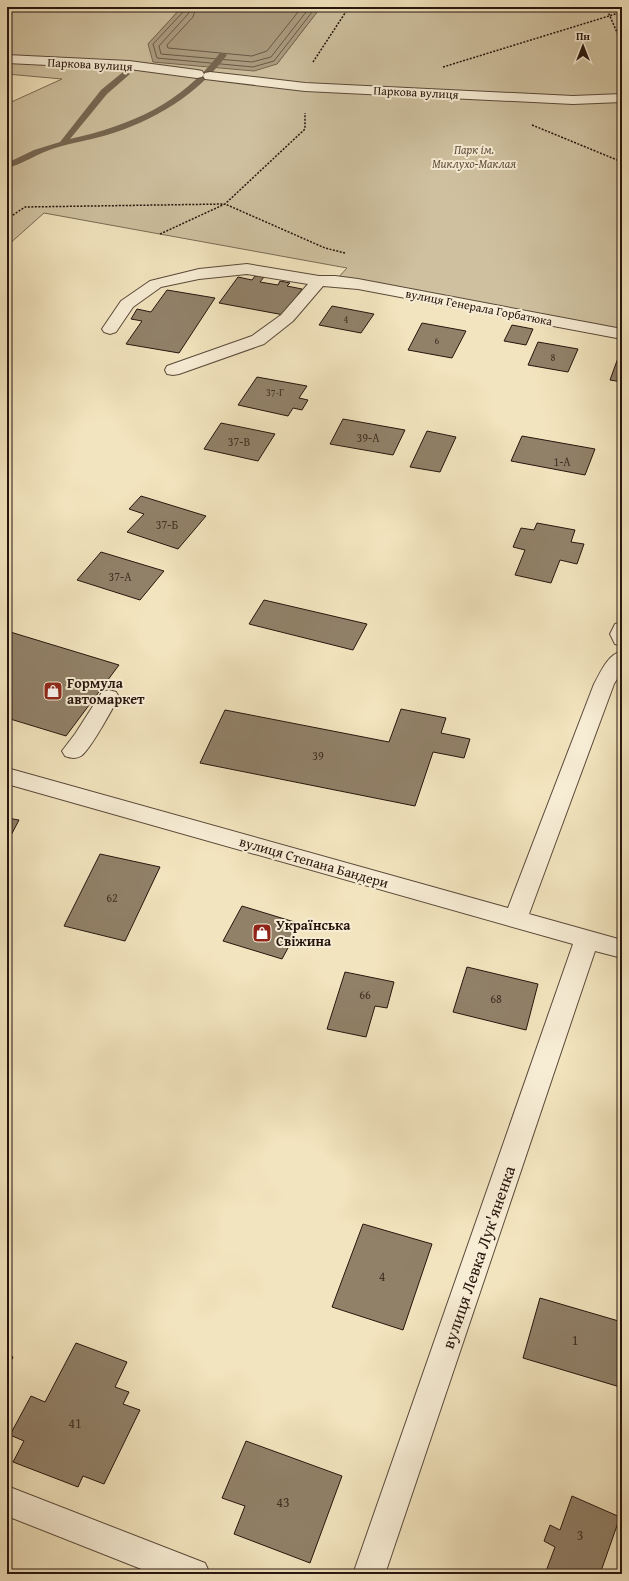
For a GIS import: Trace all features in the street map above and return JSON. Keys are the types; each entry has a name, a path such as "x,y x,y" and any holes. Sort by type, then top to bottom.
{"street":[{"name":"Паркова вулиця","path":"7,60 129,65 305,88 573,100 622,98"},
{"name":"вулиця Генерала Горбатюка","path":"110,329 127,304 156,284 199,274 247,269 327,281 622,334"},
{"path":"173,370 258,340 287,318 327,281"},
{"path":"622,628 620,634 622,639"},
{"path":"515,919 604,684 616,664 622,658"},
{"path":"73,751 83,739 109,697"},
{"name":"вулиця Степана Бандери","path":"7,776 622,949"},
{"name":"вулиця Левка Лук'яненка","path":"369,1574 587,939"},
{"path":"7,1501 194,1574"}],"path":[{"path":"160,234 225,204 305,129 305,88 308,69 349,7"},
{"path":"606,7 622,44"},
{"path":"440,68 622,12"},
{"path":"7,220 25,207 225,204 325,248 347,254"}],"green space":[{"name":"Парк ім. Миклухо-Маклая","path":"7,7 182,7 148,44 277,64 321,7 622,7 622,334 335,281 347,268 44,213 7,246 7,104 62,79 7,74"}],"water":[{"path":"182,7 321,7 277,64 254,71 153,62 148,44"}],"building":[{"path":"255,276 264,277 260,282 278,285 280,281 290,283 287,286 302,289 284,315 219,303 238,277 252,280"},
{"path":"167,290 215,298 179,353 126,344 142,321 131,319 137,309 151,312"},
{"path":"332,306 374,314 361,333 319,325"},
{"path":"422,323 466,331 452,358 408,350"},
{"path":"512,325 533,329 526,345 504,341"},
{"path":"538,342 578,349 568,372 528,365"},
{"path":"618,358 622,358 622,382 610,380"},
{"path":"257,377 307,386 299,398 308,400 302,410 293,408 288,416 238,405"},
{"path":"343,419 405,430 393,455 330,444"},
{"path":"221,423 275,434 258,461 204,449"},
{"path":"427,431 456,437 440,472 410,467"},
{"path":"522,436 595,449 585,475 511,461"},
{"path":"141,496 206,516 178,549 127,532 144,514 129,509"},
{"path":"537,523 575,530 571,542 584,544 577,564 560,560 551,583 515,575 525,550 513,547 521,528 534,530"},
{"path":"101,552 164,571 140,600 77,580"},
{"path":"264,600 367,624 353,650 249,624"},
{"name":"Fормула автомаркет","path":"7,631 119,665 66,736 7,718"},
{"path":"401,709 446,718 441,733 470,739 464,758 433,752 415,806 200,763 225,710 389,742"},
{"path":"7,818 19,820 7,843"},
{"path":"100,854 160,867 125,941 64,926"},
{"name":"Українська Свіжина","path":"242,906 301,924 282,959 223,941"},
{"path":"467,967 538,984 526,1030 453,1012"},
{"path":"345,972 394,982 387,1008 375,1006 366,1037 327,1029"},
{"path":"363,1224 432,1244 403,1330 332,1307"},
{"path":"540,1298 622,1322 622,1380 620,1387 523,1358"},
{"path":"76,1343 127,1362 115,1387 129,1392 123,1404 140,1410 104,1484 83,1476 78,1487 13,1462 24,1441 10,1435 31,1396 45,1402"},
{"path":"7,1354 13,1357 7,1369"},
{"path":"246,1441 342,1476 310,1563 234,1534 245,1506 222,1498"},
{"path":"572,1496 620,1517 600,1574 545,1574 555,1547 544,1541 550,1525 560,1530"}],"waterway":[{"path":"63,143 103,134 137,122 154,114 185,94 212,69 223,55"},
{"path":"63,143 104,92 126,74"},
{"path":"7,166 45,149 63,143"}],"place":[{"name":"Fормула автомаркет","path":"53,691"},
{"name":"Українська Свіжина","path":"262,933"}]}
